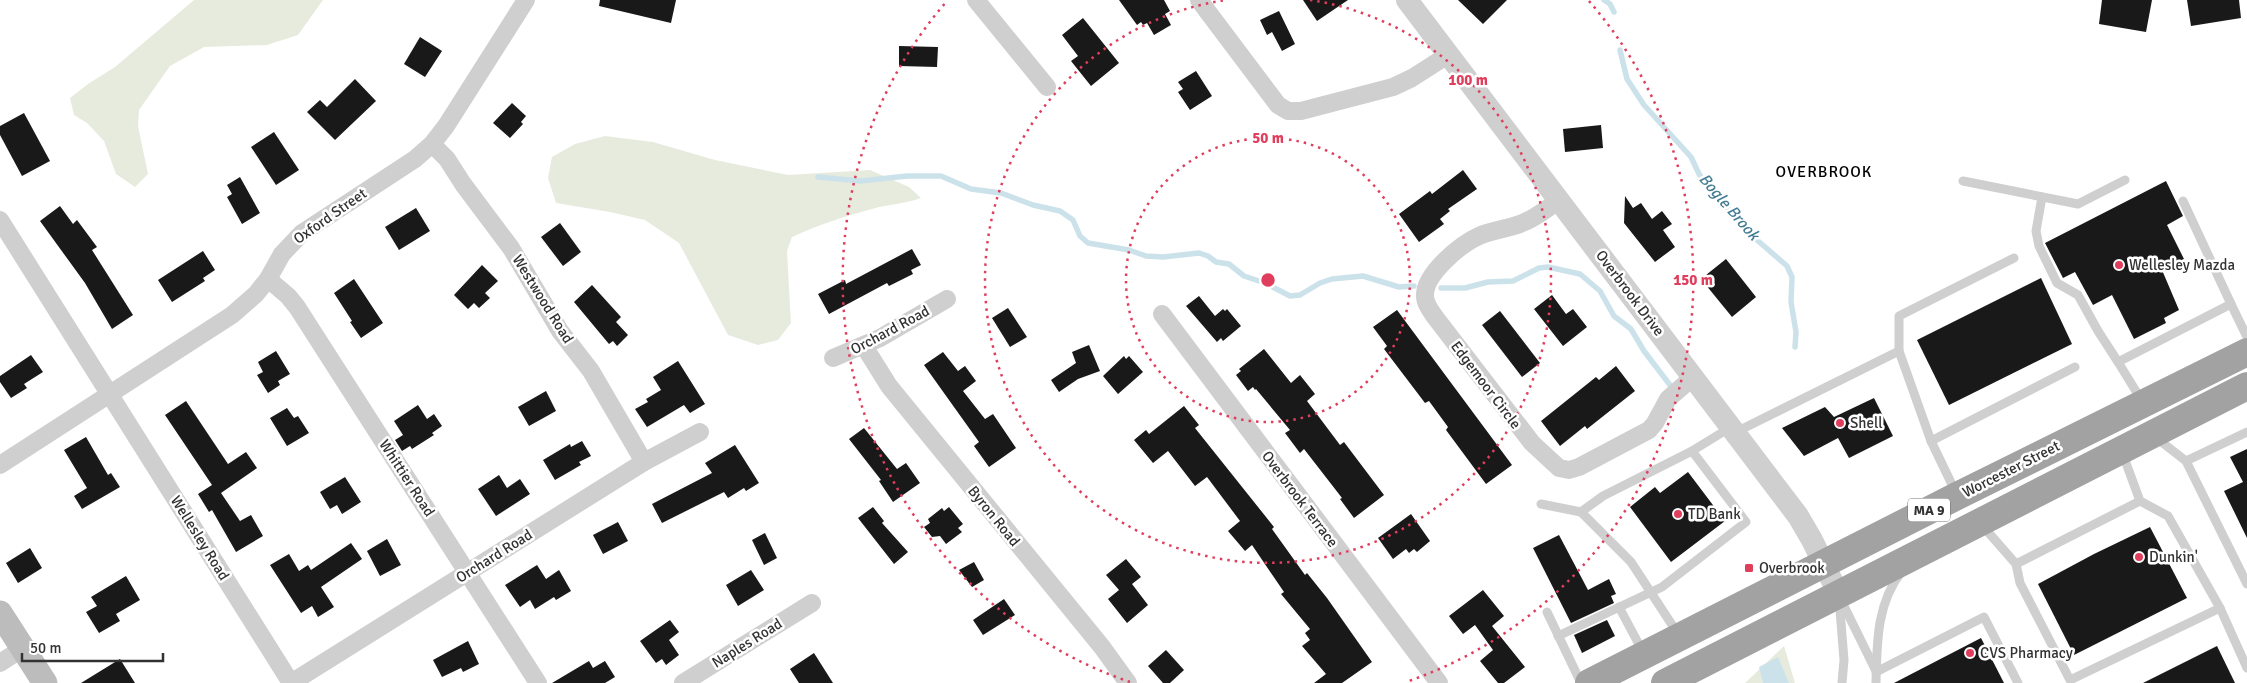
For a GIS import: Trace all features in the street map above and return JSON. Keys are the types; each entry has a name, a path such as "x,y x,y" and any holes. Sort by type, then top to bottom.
{"highway":[{"name":"Worcester Street","path":"1589,683 1957,496 2247,352"},
{"name":"MA 9","path":"1665,683 1980,524 2247,386"}],"main road":[{"path":"0,613 45,683"}],"street":[{"name":"Oxford Street","path":"0,465 110,392 232,315 256,294 268,279 282,254 302,233 415,159 432,144 446,126 526,0"},
{"path":"976,0 1047,87"},
{"path":"1199,0 1278,104 1288,111 1301,111 1383,91 1412,78 1448,55"},
{"name":"Overbrook Drive","path":"1414,3 1448,55 1803,523 1839,595"},
{"name":"Westwood Road","path":"432,144 447,159 463,184 511,248 564,337 594,377 644,462"},
{"name":"Edgemoor Circle","path":"1558,200 1546,210 1520,224 1478,236 1449,257 1435,272 1427,285 1425,296 1434,317 1522,432 1559,468 1569,470 1579,467 1648,430 1655,423 1668,400 1693,377"},
{"name":"Wellesley Road","path":"0,220 110,392 291,683"},
{"name":"Whittier Road","path":"268,279 288,296 297,307 538,683"},
{"name":"Orchard Road","path":"833,358 893,332 947,299"},
{"name":"Overbrook Terrace","path":"1162,314 1439,683"},
{"name":"Byron Road","path":"864,346 890,386 1102,647 1128,683"},
{"name":"Orchard Road","path":"291,683 644,462 700,432"},
{"name":"Naples Road","path":"683,683 812,603"},
{"path":"0,663 23,648"}],"lane":[{"path":"1963,181 2078,204 2125,180"},
{"path":"2042,197 2036,231 2039,246 2057,283 2078,296 2098,331 2144,402"},
{"path":"2183,201 2247,337"},
{"path":"1957,496 1931,441 1899,351 1899,316 2014,258"},
{"path":"2118,362 2231,304"},
{"path":"1581,512 1603,496 1733,430 1899,351"},
{"path":"1931,441 2075,367"},
{"path":"2186,461 2247,432"},
{"path":"2153,435 2186,461 2247,584"},
{"path":"2122,451 2140,501 2168,516 2220,608 2247,668"},
{"path":"1558,636 1669,583 1746,522 1692,452"},
{"path":"2016,564 2140,501"},
{"path":"1541,504 1581,512 1626,555 1680,637"},
{"path":"1980,524 2016,564 2020,584 2070,680 2220,608"},
{"path":"1876,683 1877,636 1883,608 1899,576 1918,555"},
{"path":"1839,595 1876,672"},
{"path":"1839,595 1844,660 1842,683"},
{"path":"1619,607 1644,655"},
{"path":"1547,612 1581,683"},
{"path":"1876,672 1984,617 2018,683"}],"shaded area":[{"path":"194,0 323,0 298,35 267,45 204,47 170,66 139,110 138,126 148,174 135,187 116,174 104,141 87,123 74,115 70,98 115,67"},
{"path":"605,136 653,142 715,160 788,175 870,170 909,187 921,198 878,207 792,237 787,251 791,323 778,340 758,345 728,335 679,243 645,220 556,203 548,178 552,157 575,144"},
{"path":"1784,646 1795,683 1745,683"}],"water":[{"path":"1778,657 1789,683 1763,683 1759,667"}],"building":[{"path":"600,0 676,0 671,23 599,6"},
{"path":"1119,0 1164,0 1170,11 1165,14 1171,25 1154,35 1147,23 1143,25 1141,22 1137,25"},
{"path":"1303,0 1348,0 1317,21"},
{"path":"1458,0 1507,0 1483,24"},
{"path":"2102,0 2152,0 2146,32 2099,24"},
{"path":"2187,0 2239,0 2241,18 2191,26"},
{"path":"1279,11 1295,44 1282,51 1272,32 1267,35 1260,20"},
{"path":"1083,18 1119,63 1091,86 1071,61 1078,56 1062,35"},
{"path":"420,37 442,51 425,77 404,64"},
{"path":"899,46 938,47 937,67 899,66"},
{"path":"1196,71 1212,96 1190,110 1178,92 1183,89 1178,82"},
{"path":"355,79 376,101 335,140 307,112 320,100 327,107"},
{"path":"512,103 526,116 521,122 523,124 510,138 493,123"},
{"path":"24,113 50,161 22,176 0,135 0,126"},
{"path":"1601,125 1603,148 1565,152 1563,129"},
{"path":"274,132 299,170 276,185 251,147"},
{"path":"1463,170 1477,189 1448,209 1450,211 1440,219 1444,224 1419,242 1399,214 1430,191 1432,194"},
{"path":"240,177 260,213 242,224 227,197 232,194 227,185"},
{"name":"Wellesley Mazda","path":"2166,181 2183,216 2167,225 2184,259 2162,270 2179,310 2164,318 2166,323 2134,339 2112,295 2093,305 2075,272 2063,278 2045,243"},
{"path":"1625,196 1633,208 1641,203 1652,219 1662,211 1672,224 1663,230 1675,247 1655,262 1624,223"},
{"path":"60,206 73,224 77,220 97,247 92,250 133,315 112,329 85,283 40,221"},
{"path":"416,208 430,231 399,250 385,227"},
{"path":"560,223 581,252 563,266 541,237"},
{"path":"912,249 921,265 911,270 913,274 889,286 887,283 829,314 818,294 845,280 846,284"},
{"path":"203,251 215,270 203,278 205,281 172,302 158,280"},
{"path":"1726,259 1756,297 1732,317 1701,279"},
{"path":"482,265 498,281 485,293 490,298 479,308 474,303 468,309 454,295"},
{"path":"2041,278 2072,344 1949,405 1917,340"},
{"path":"354,279 383,323 361,338 334,293"},
{"path":"592,285 621,317 616,322 628,335 617,346 613,341 609,344 574,302"},
{"path":"1552,295 1566,314 1573,309 1587,327 1563,346 1534,309"},
{"path":"1199,296 1215,316 1223,309 1225,311 1227,309 1241,326 1223,341 1221,338 1217,342 1186,306"},
{"path":"1008,308 1027,337 1010,347 992,318"},
{"path":"1397,310 1512,465 1486,484 1446,430 1448,427 1429,401 1425,403 1384,349 1387,346 1373,327"},
{"path":"1500,311 1540,363 1522,377 1482,325"},
{"path":"1089,345 1100,371 1078,379 1059,392 1051,380 1076,363 1072,352"},
{"path":"1264,349 1291,383 1300,375 1315,394 1307,401 1340,445 1344,442 1384,495 1354,518 1340,499 1342,498 1304,449 1300,453 1285,433 1290,430 1256,389 1253,387 1248,391 1236,375 1241,371 1239,369"},
{"path":"276,351 290,374 278,381 280,385 268,393 257,375 263,372 258,362"},
{"path":"943,352 958,371 965,366 976,381 963,391 985,419 993,414 1016,448 989,467 974,446 979,442 924,365"},
{"path":"31,355 43,372 24,384 27,388 11,398 0,382 0,376"},
{"path":"1124,356 1126,359 1129,356 1143,372 1118,394 1103,376"},
{"path":"678,361 705,404 690,413 684,405 647,427 635,409 648,402 646,399 661,390 653,377"},
{"path":"1616,366 1635,391 1587,429 1585,426 1560,446 1541,421 1596,377 1599,380"},
{"path":"546,391 556,411 529,426 518,407"},
{"name":"Shell","path":"1874,398 1893,436 1849,458 1838,438 1804,456 1782,428 1825,407 1834,417"},
{"path":"186,401 228,464 246,452 257,468 221,493 240,521 251,515 263,536 236,552 212,510 209,512 198,494 212,485 165,415"},
{"path":"418,405 427,419 434,414 442,426 432,433 434,435 412,449 410,446 402,451 395,440 403,435 394,421"},
{"path":"1184,406 1199,425 1195,428 1274,527 1272,529 1305,575 1307,573 1327,598 1372,662 1342,683 1314,683 1326,674 1302,646 1310,640 1305,633 1310,629 1281,594 1284,592 1252,545 1245,551 1228,531 1240,521 1207,477 1195,486 1168,451 1153,463 1134,440 1146,430 1149,434"},
{"path":"287,408 294,418 298,416 309,433 287,446 270,418"},
{"path":"864,428 897,469 906,463 920,483 893,502 879,481 881,480 849,439"},
{"path":"86,437 108,475 111,473 120,487 82,509 74,496 87,488 64,450"},
{"path":"582,441 591,456 579,462 581,465 555,480 543,460 570,444 571,447"},
{"path":"735,445 759,483 746,491 744,488 728,498 724,492 662,523 652,504 712,473 705,463"},
{"path":"2247,449 2247,538 2224,491 2243,482 2230,457"},
{"name":"TD Bank","path":"1688,472 1725,521 1671,562 1630,507 1655,487 1660,493"},
{"path":"499,475 507,488 520,479 530,494 496,516 478,489"},
{"path":"345,477 361,502 342,514 337,505 330,509 320,492"},
{"path":"873,507 884,521 882,523 908,552 894,564 858,518"},
{"path":"949,507 963,524 958,528 962,532 946,544 940,536 932,537 924,527 930,523 928,519 942,508 944,511"},
{"path":"1411,514 1430,541 1417,552 1414,549 1409,553 1406,549 1393,559 1378,538"},
{"path":"618,522 628,541 603,554 593,535"},
{"path":"2150,527 2187,598 2074,655 2038,584"},
{"path":"765,533 777,558 764,565 752,540"},
{"path":"1559,535 1588,590 1609,579 1616,594 1611,596 1614,603 1571,623 1533,548"},
{"path":"387,539 401,565 380,576 367,551"},
{"path":"351,543 362,559 321,587 334,607 318,617 312,606 301,613 270,565 289,554 299,571 308,565 311,570"},
{"path":"30,548 42,568 18,583 6,563"},
{"path":"1126,559 1141,577 1132,584 1148,605 1127,623 1108,599 1119,590 1106,575"},
{"path":"974,562 984,580 972,587 959,570"},
{"path":"537,565 546,579 559,570 571,591 556,600 554,597 535,609 530,600 520,607 505,585"},
{"path":"751,570 764,590 738,606 726,585"},
{"path":"126,576 140,600 116,614 120,621 99,633 86,612 97,606 91,597"},
{"path":"1483,590 1504,616 1492,626 1525,667 1504,683 1498,683 1480,661 1493,650 1475,625 1463,634 1449,616"},
{"path":"1004,599 1015,615 983,635 973,620"},
{"path":"670,620 679,632 669,640 679,655 666,665 662,659 656,663 640,641"},
{"path":"1607,620 1615,636 1582,653 1574,635"},
{"name":"CVS Pharmacy","path":"1981,638 2004,683 1894,683"},
{"path":"468,641 479,664 463,672 461,668 442,677 433,660"},
{"path":"2217,646 2235,683 2143,683"},
{"path":"1166,650 1184,670 1170,683 1163,683 1148,666"},
{"path":"814,653 833,683 799,683 790,669"},
{"path":"120,659 135,683 81,683"},
{"path":"589,661 593,668 605,661 615,677 605,683 552,683"}],"waterway":[{"name":"Bogle Brook","path":"1604,0 1610,4 1614,12"},
{"name":"Bogle Brook","path":"1620,50 1627,79 1644,105 1691,157 1699,174 1713,192 1757,240 1787,266 1792,277 1791,302 1796,332 1795,347"},
{"path":"818,177 861,181 907,176 941,176 971,189 1001,193 1033,205 1060,211 1073,220 1080,236 1088,243 1129,250 1146,256 1163,257 1199,253 1208,256 1216,262 1229,264 1244,276 1265,283 1290,296 1300,295 1320,283 1332,279 1363,276 1399,287 1414,286"},
{"path":"1441,288 1465,288 1488,282 1513,281 1539,268 1548,267 1580,274 1600,291 1614,316 1631,329 1644,351 1670,385"}],"place":[{"name":"Wellesley Mazda","path":"2119,265"},
{"name":"Shell","path":"1840,423"},
{"name":"TD Bank","path":"1678,514"},
{"name":"Dunkin'","path":"2139,557"},
{"name":"Overbrook","path":"1749,568"},
{"name":"CVS Pharmacy","path":"1970,653"}],"district":[{"name":"OVERBROOK","path":"1824,172"}]}
